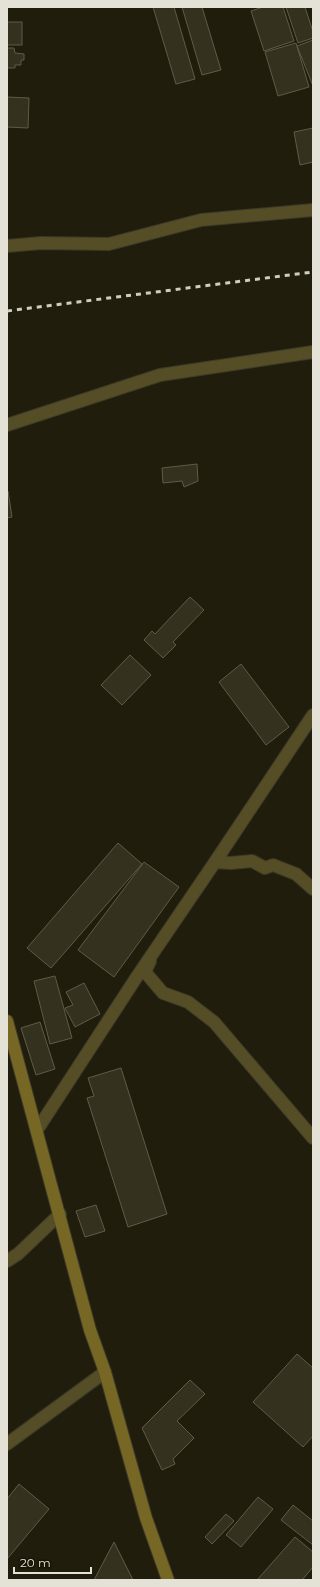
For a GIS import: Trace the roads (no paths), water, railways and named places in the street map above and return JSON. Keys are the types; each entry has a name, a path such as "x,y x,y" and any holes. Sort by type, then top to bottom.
{"main road":[{"path":"7,1021 90,1330 105,1372 146,1518 168,1580"}],"street":[{"path":"7,246 41,243 109,244 201,220 313,210"},
{"path":"7,425 160,375 313,352"},
{"path":"37,1130 313,715"},
{"path":"215,862 232,863 252,861 265,868 273,865 296,874 313,889"},
{"path":"158,946 144,972 163,993 188,1002 214,1022 313,1138"},
{"path":"7,1262 18,1254 60,1214"},
{"path":"7,1444 105,1372"}],"railway":[{"path":"7,311 313,272"}]}
